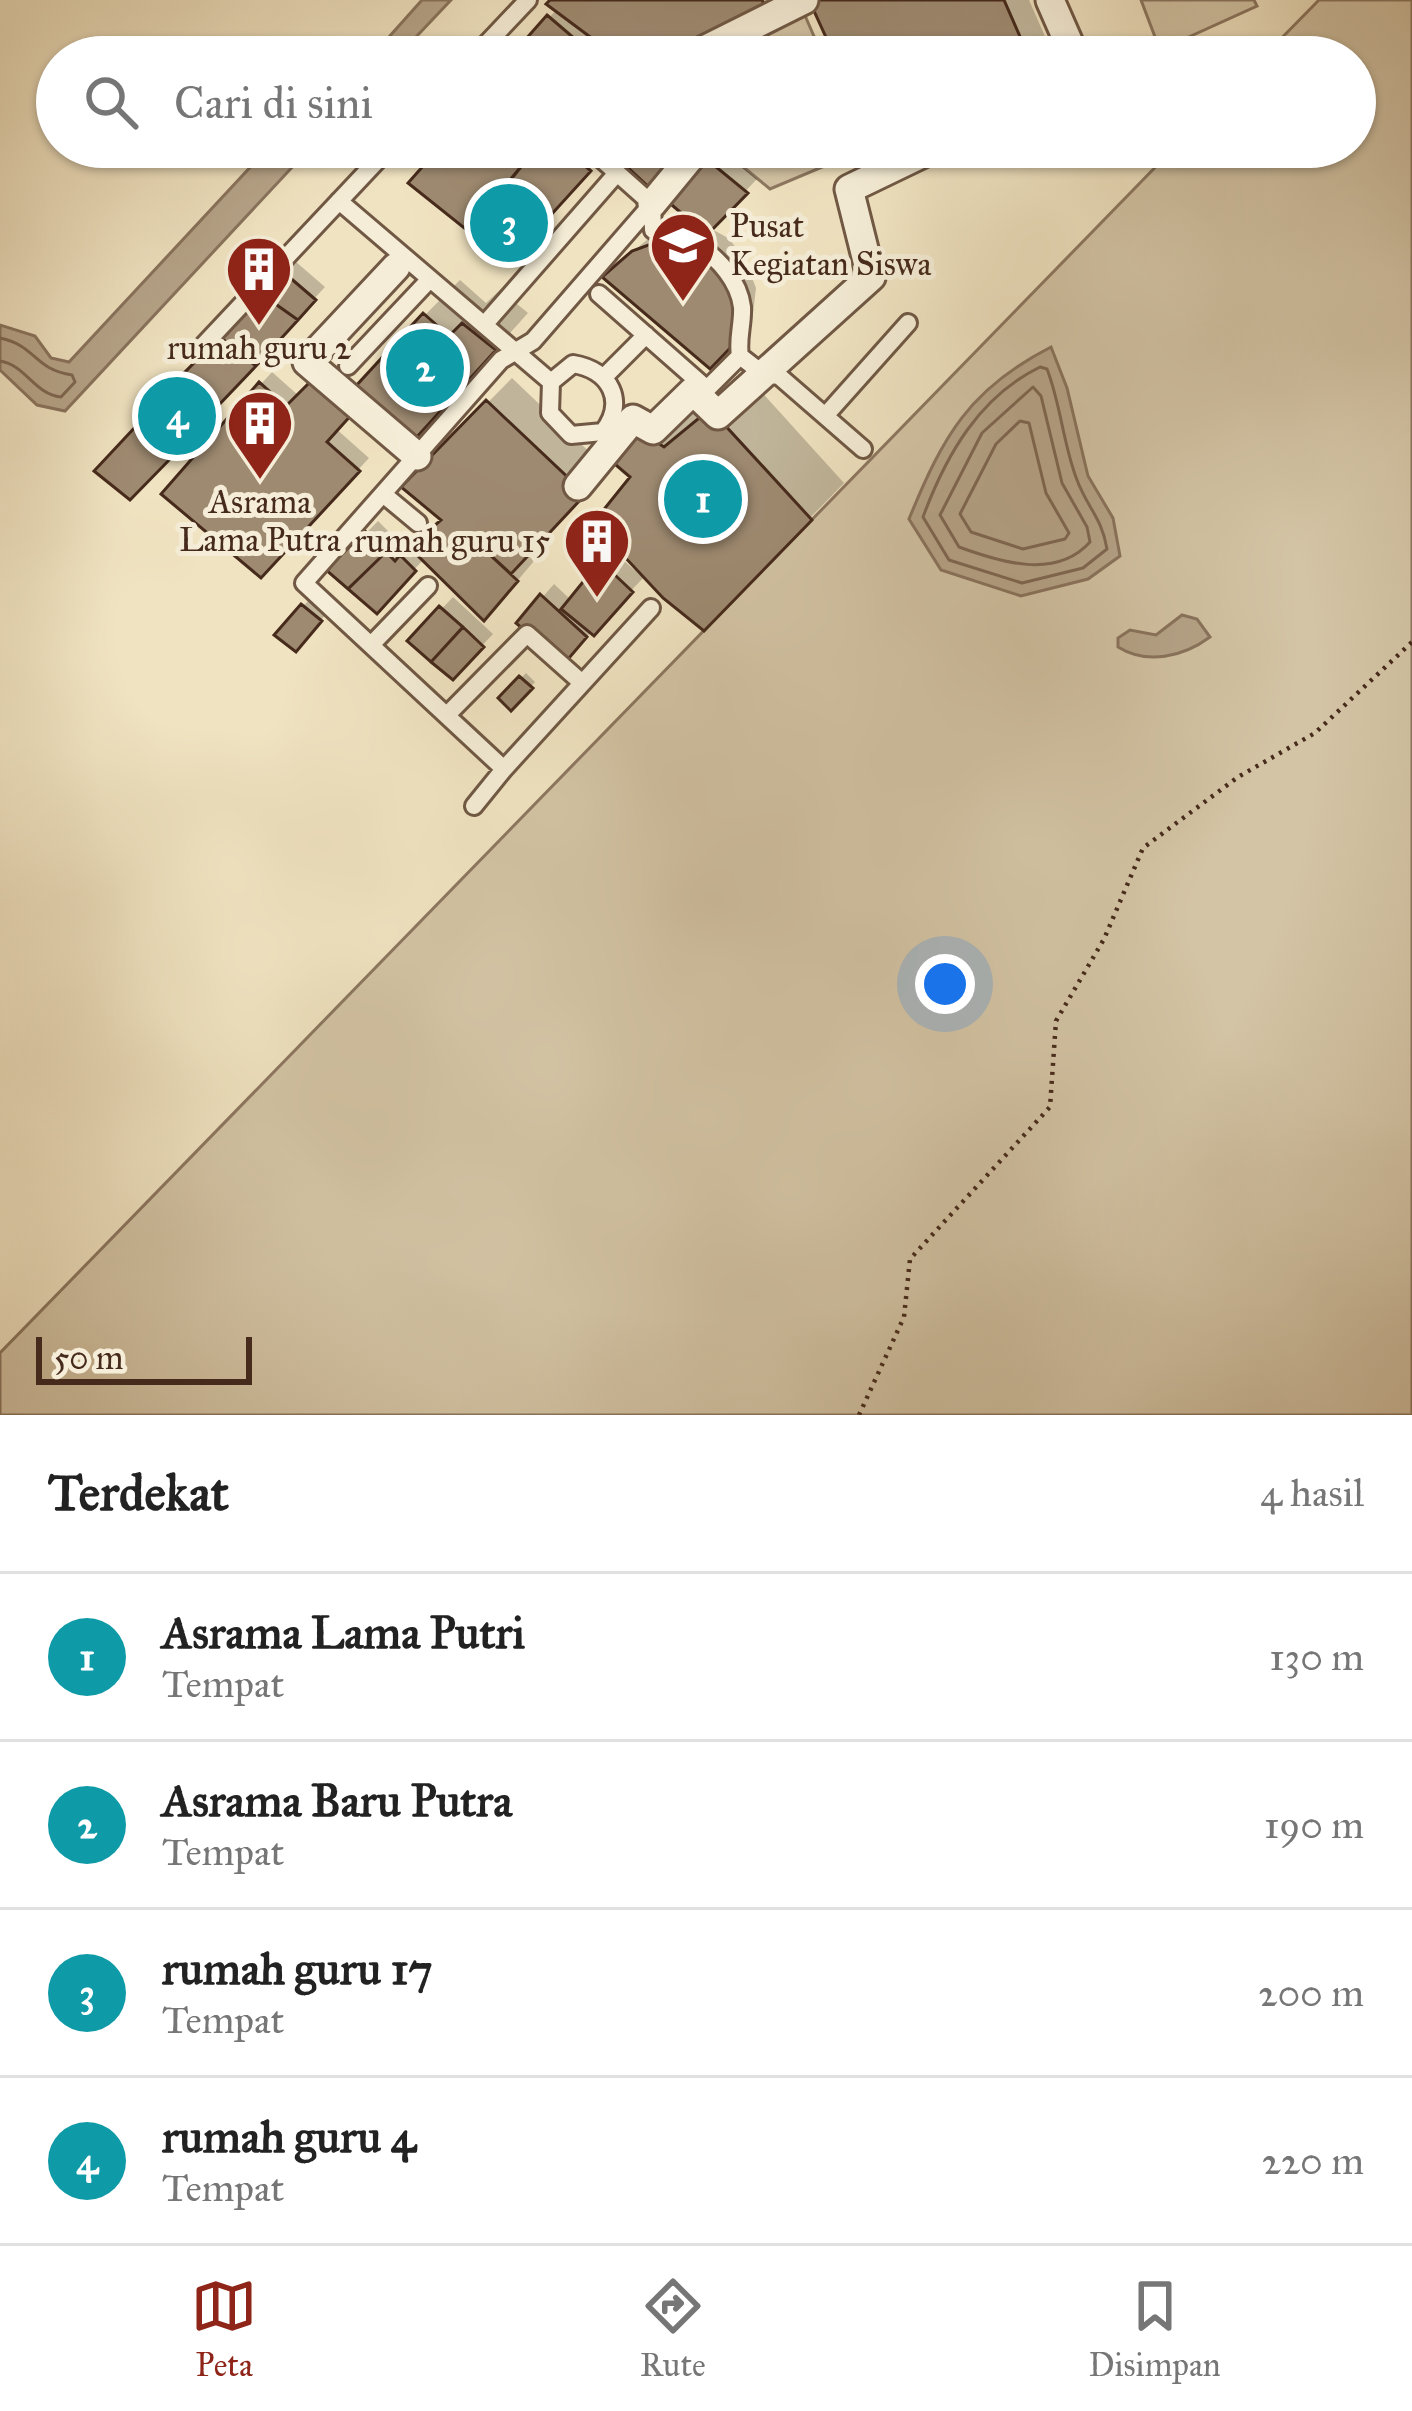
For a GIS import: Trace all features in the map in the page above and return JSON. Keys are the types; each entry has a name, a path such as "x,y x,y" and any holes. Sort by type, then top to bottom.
{"street":[{"path":"732,36 804,0"},
{"path":"1050,0 1066,36"},
{"path":"652,204 682,168"},
{"path":"578,486 633,419 653,430 693,391 718,415 871,277 849,189 892,168"},
{"path":"396,267 307,362 417,456"}],"lane":[{"path":"497,36 528,0"},
{"path":"200,350 370,168"},
{"path":"599,294 707,389 740,356 742,306 730,274 713,254 684,239 665,239 653,230 652,204 611,168"},
{"path":"484,325 617,173"},
{"path":"339,201 551,382"},
{"path":"504,769 304,583 501,360 533,340 652,204"},
{"path":"348,366 430,279"},
{"path":"825,416 908,323"},
{"path":"604,376 646,335"},
{"path":"740,356 763,374 778,376 863,449"},
{"path":"573,364 590,367 604,376 616,401 614,418 603,432 571,435 550,413 551,382 573,364"},
{"path":"383,494 418,523"},
{"path":"371,644 428,586"},
{"path":"475,806 651,608"},
{"path":"447,715 526,634 581,682"}],"path":[{"path":"860,1415 904,1317 910,1258 1050,1107 1056,1022 1104,939 1143,848 1238,777 1315,733 1412,642"}],"shaded area":[{"path":"1141,0 1254,0 1257,6 1191,36 1155,36"},
{"path":"1319,0 1412,0 1412,1415 0,1415 0,1353 1155,168 1376,168 1376,36 1284,36"},
{"path":"803,11 814,36 751,36"},
{"path":"744,168 820,168 770,189"}],"water":[{"path":"422,0 451,0 417,36 390,36"},
{"path":"249,168 291,168 65,411 37,405 0,370 0,325 35,336 51,358 69,362"},
{"path":"1051,347 1067,388 1088,476 1113,518 1120,556 1088,579 1021,596 941,570 909,519 934,463 962,418 999,380"},
{"path":"1182,615 1197,619 1210,637 1165,656 1141,656 1118,647 1118,638 1130,630 1156,635"}],"building":[{"path":"550,0 762,0 766,8 707,36 589,36 546,4"},
{"path":"809,0 1004,0 1020,36 825,36"},
{"path":"547,15 572,36 528,36"},
{"path":"421,168 520,168 468,231 408,183"},
{"path":"520,168 591,171 550,216 508,183"},
{"path":"628,168 671,168 652,190"},
{"path":"694,168 717,168 748,193 707,235 666,200"},
{"path":"508,183 550,216 509,263 468,231"},
{"path":"662,240 710,255 739,308 735,343 710,369 602,277 632,251"},
{"path":"281,270 316,300 298,320 260,293"},
{"name":"rumah guru 2","path":"260,293 298,320 256,366 220,337"},
{"path":"423,313 449,336 462,323 496,350 415,439 355,387"},
{"path":"220,337 256,366 215,409 178,379"},
{"name":"Asrama Lama Putra","path":"314,378 354,412 327,442 360,471 261,578 161,494 259,382 286,406"},
{"path":"178,379 215,409 175,454 138,424"},
{"path":"486,400 583,497 511,574 475,541 455,560 426,533 441,520 401,487"},
{"path":"710,409 812,520 704,631 663,598 593,523 630,477 610,460 641,432 664,447"},
{"path":"138,424 175,454 130,500 94,471"},
{"path":"365,531 386,552 348,589 326,570"},
{"path":"426,533 455,560 475,541 518,581 484,621 414,552"},
{"path":"386,552 395,561 400,555 416,571 377,614 348,589"},
{"name":"rumah guru 15","path":"600,561 633,592 594,636 561,609"},
{"path":"540,594 587,637 564,664 516,623"},
{"path":"301,604 322,621 296,652 274,635"},
{"path":"439,606 463,627 431,662 407,641"},
{"path":"463,627 484,647 453,680 431,662"},
{"path":"519,676 533,688 511,711 498,698"}],"place":[{"name":"rumah guru 17","path":"509,223"},
{"name":"Pusat Kegiatan Siswa","path":"683,304"},
{"name":"rumah guru 2","path":"259,328"},
{"name":"Asrama Baru Putra","path":"425,368"},
{"name":"rumah guru 4","path":"177,416"},
{"name":"Asrama Lama Putra","path":"260,482"},
{"name":"Asrama Lama Putri","path":"703,499"},
{"name":"rumah guru 15","path":"597,600"}]}
